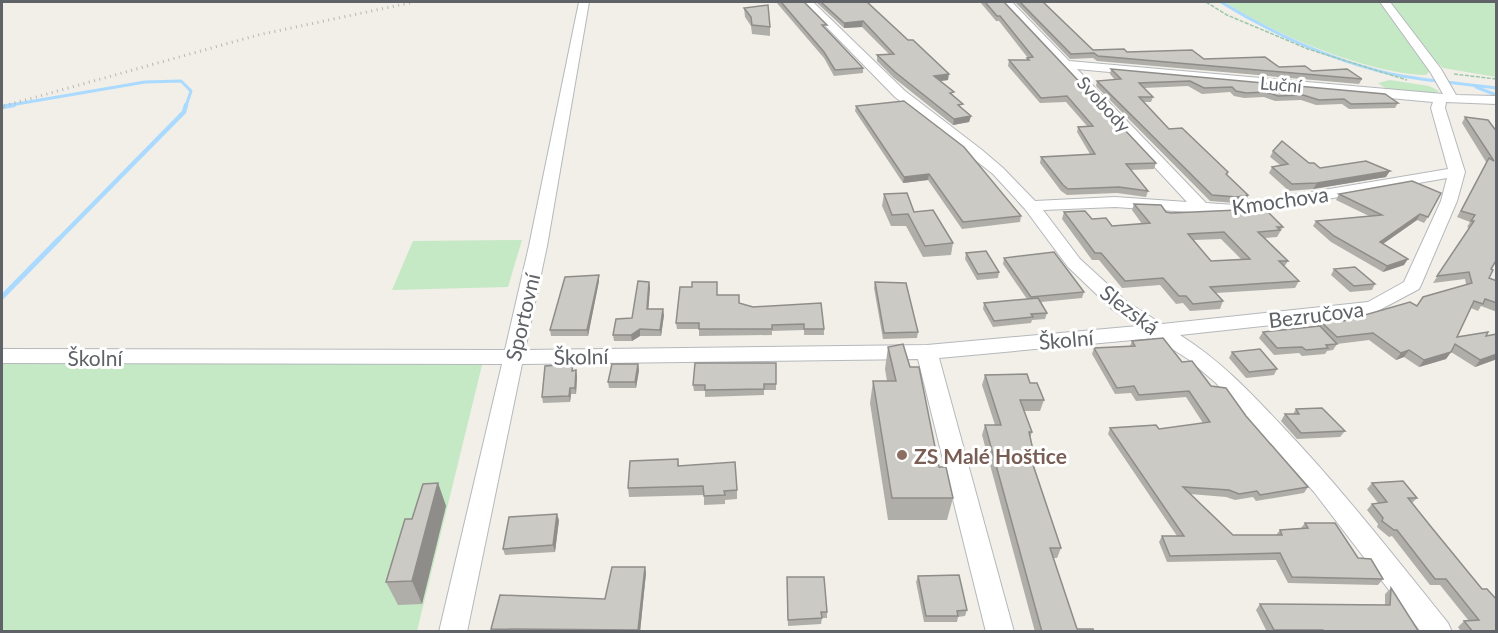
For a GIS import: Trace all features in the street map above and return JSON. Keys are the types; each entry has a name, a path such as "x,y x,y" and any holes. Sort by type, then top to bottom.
{"street":[{"name":"Sportovní","path":"453,632 538,246 584,2"},
{"name":"Slezská","path":"807,2 900,94 977,153 1031,206 1074,263 1120,306 1195,354 1224,378 1323,485 1438,632"},
{"name":"Svobody","path":"1007,2 1201,207"},
{"path":"1384,2 1443,86 1438,108 1457,172"},
{"name":"Luční","path":"1066,64 1443,86 1497,99"},
{"name":"Kmochova","path":"1031,206 1115,202 1235,210 1457,172"},
{"name":"Bezručova","path":"1159,331 1372,308 1412,285 1449,201 1457,172"},
{"name":"Školní","path":"2,356 513,357 927,352 1159,331"},
{"path":"927,352 1000,632"}],"path":[{"path":"1206,2 1225,14 1321,55 1410,81"},
{"path":"1443,86 1497,79"}],"green space":[{"path":"1225,2 1381,2 1412,42 1430,71 1426,75 1404,73 1351,60 1294,39"},
{"path":"1389,2 1496,2 1496,77 1443,68 1434,60"},
{"path":"1390,80 1429,86 1439,91 1433,94 1388,90 1378,83"},
{"path":"522,240 508,287 392,290 413,241"},
{"path":"2,356 484,357 417,631 2,632"}],"building":[{"path":"781,2 804,2 827,25 822,25 863,68 835,70 824,52"},
{"path":"821,2 867,2 949,74 934,76 954,92 950,93 963,104 958,105 971,116 954,119 877,55 894,54 863,21 844,23"},
{"path":"985,2 1004,2 1156,163 1126,164 1148,191 1119,187 1068,189 1063,185 1041,157 1095,154 1078,127 1093,126 1067,96 1041,98 1009,60 1029,60 1027,58 1033,57 1000,16 997,16"},
{"path":"1020,2 1043,2 1093,50 1124,49 1127,52 1192,50 1204,59 1265,57 1279,67 1305,66 1312,71 1347,69 1362,79 1098,56 1094,53 1071,54"},
{"path":"768,5 770,27 752,25 751,17 744,8"},
{"path":"1111,69 1385,94 1398,103 1351,104 1344,99 1319,100 1303,95 1278,96 1266,92 1246,93 1236,91 1232,87 1204,88 1190,81 1139,83 1153,97 1139,97 1169,129 1182,128 1228,172 1226,174 1248,195 1237,197 1212,195 1097,81 1121,79"},
{"path":"904,101 964,147 1021,216 963,222 929,174 904,177 856,106"},
{"path":"1465,117 1488,120 1497,132 1497,259 1489,278 1497,281 1497,303 1485,299 1483,304 1474,301 1457,337 1488,332 1486,336 1497,334 1497,354 1480,360 1455,344 1451,352 1424,360 1409,350 1401,353 1373,333 1337,337 1319,320 1340,317 1344,321 1410,302 1417,306 1423,297 1472,283 1469,272 1437,276 1474,221 1471,221 1475,215 1461,211 1489,158 1494,161"},
{"path":"1282,141 1309,163 1314,163 1320,168 1366,161 1390,171 1317,183 1292,184 1272,167 1288,164 1273,151"},
{"path":"1412,181 1441,193 1428,217 1420,214 1380,242 1408,259 1387,266 1334,236 1316,221 1382,215 1339,194"},
{"path":"907,193 914,212 933,210 953,243 925,246 908,214 892,215 884,194"},
{"path":"1134,204 1161,205 1166,212 1171,213 1238,210 1262,206 1283,227 1277,227 1280,230 1258,232 1288,261 1279,261 1299,281 1210,287 1223,301 1193,304 1186,296 1179,296 1163,278 1125,281 1101,253 1095,253 1064,212 1085,211 1092,219 1106,218 1112,226 1150,223","holes":["1224,232 1250,259 1211,261 1188,234"]},
{"path":"986,251 999,272 978,274 966,253"},
{"path":"1054,252 1084,292 1031,297 1004,258"},
{"path":"1355,267 1375,284 1354,286 1334,269"},
{"path":"599,275 587,330 550,330 565,277"},
{"path":"638,281 649,282 647,309 663,309 660,330 640,329 631,335 613,335 616,319 632,318"},
{"path":"692,282 717,282 717,295 739,295 739,303 753,307 821,303 824,329 804,329 804,324 772,325 772,329 699,329 699,323 676,323 680,287 692,287"},
{"path":"875,282 906,283 918,332 884,333"},
{"path":"1038,298 1047,313 1031,314 1033,317 994,321 984,303"},
{"path":"1320,326 1337,344 1326,345 1328,348 1306,350 1302,347 1277,348 1263,332"},
{"path":"1163,338 1182,362 1192,361 1211,386 1226,388 1246,416 1308,487 1260,495 1257,491 1239,494 1229,490 1183,487 1233,535 1282,535 1280,530 1308,528 1305,523 1335,523 1358,558 1371,559 1383,579 1292,577 1280,553 1170,556 1162,536 1184,536 1110,428 1156,425 1159,429 1210,422 1189,391 1139,395 1134,386 1117,388 1094,348 1135,346 1132,341"},
{"name":"ZS Malé Hoštice","path":"903,344 910,367 919,367 939,467 946,467 953,498 892,498 873,381 896,381 888,347"},
{"path":"1260,349 1277,369 1249,372 1232,352"},
{"path":"695,363 776,363 776,384 764,384 764,389 705,390 705,385 693,385"},
{"path":"573,364 572,371 576,370 575,388 570,388 569,396 542,397 545,366"},
{"path":"612,364 638,364 635,382 608,382"},
{"path":"1027,374 1030,383 1037,383 1044,400 1020,400 1032,432 1029,432 1033,450 1028,450 1061,548 1050,548 1077,629 1093,629 1094,632 1042,632 985,425 1001,425 985,375"},
{"path":"1322,408 1345,431 1301,433 1285,414 1299,414 1296,409"},
{"path":"678,459 678,466 735,462 737,490 724,491 725,495 704,496 703,486 628,488 630,461"},
{"path":"1403,481 1417,498 1408,498 1482,589 1487,589 1497,600 1497,632 1473,632 1464,621 1479,620 1446,579 1435,579 1397,530 1382,521 1383,518 1372,504 1387,502 1372,483"},
{"path":"438,483 412,581 386,582 405,519 412,519 423,484"},
{"path":"557,514 553,545 503,549 509,517"},
{"path":"612,567 645,567 638,630 491,629 500,595 605,599"},
{"path":"959,575 967,610 957,611 958,616 926,616 918,576"},
{"path":"787,577 824,577 827,612 821,612 822,618 788,620"},
{"path":"1391,588 1419,632 1274,630 1260,604 1390,605"}],"waterway":[{"path":"1221,2 1303,45 1346,61 1391,74 1496,88"},
{"path":"5,106 145,82 181,81 191,91 186,106"},
{"path":"1476,87 1496,95"},
{"path":"2,107 14,105"},
{"path":"57,241 184,112 186,105"},
{"path":"2,297 58,240"}],"railway":[{"path":"4,106 258,35 414,2"},
{"path":"2,107 9,105"}],"place":[{"name":"ZS Malé Hoštice","path":"902,455"}]}
